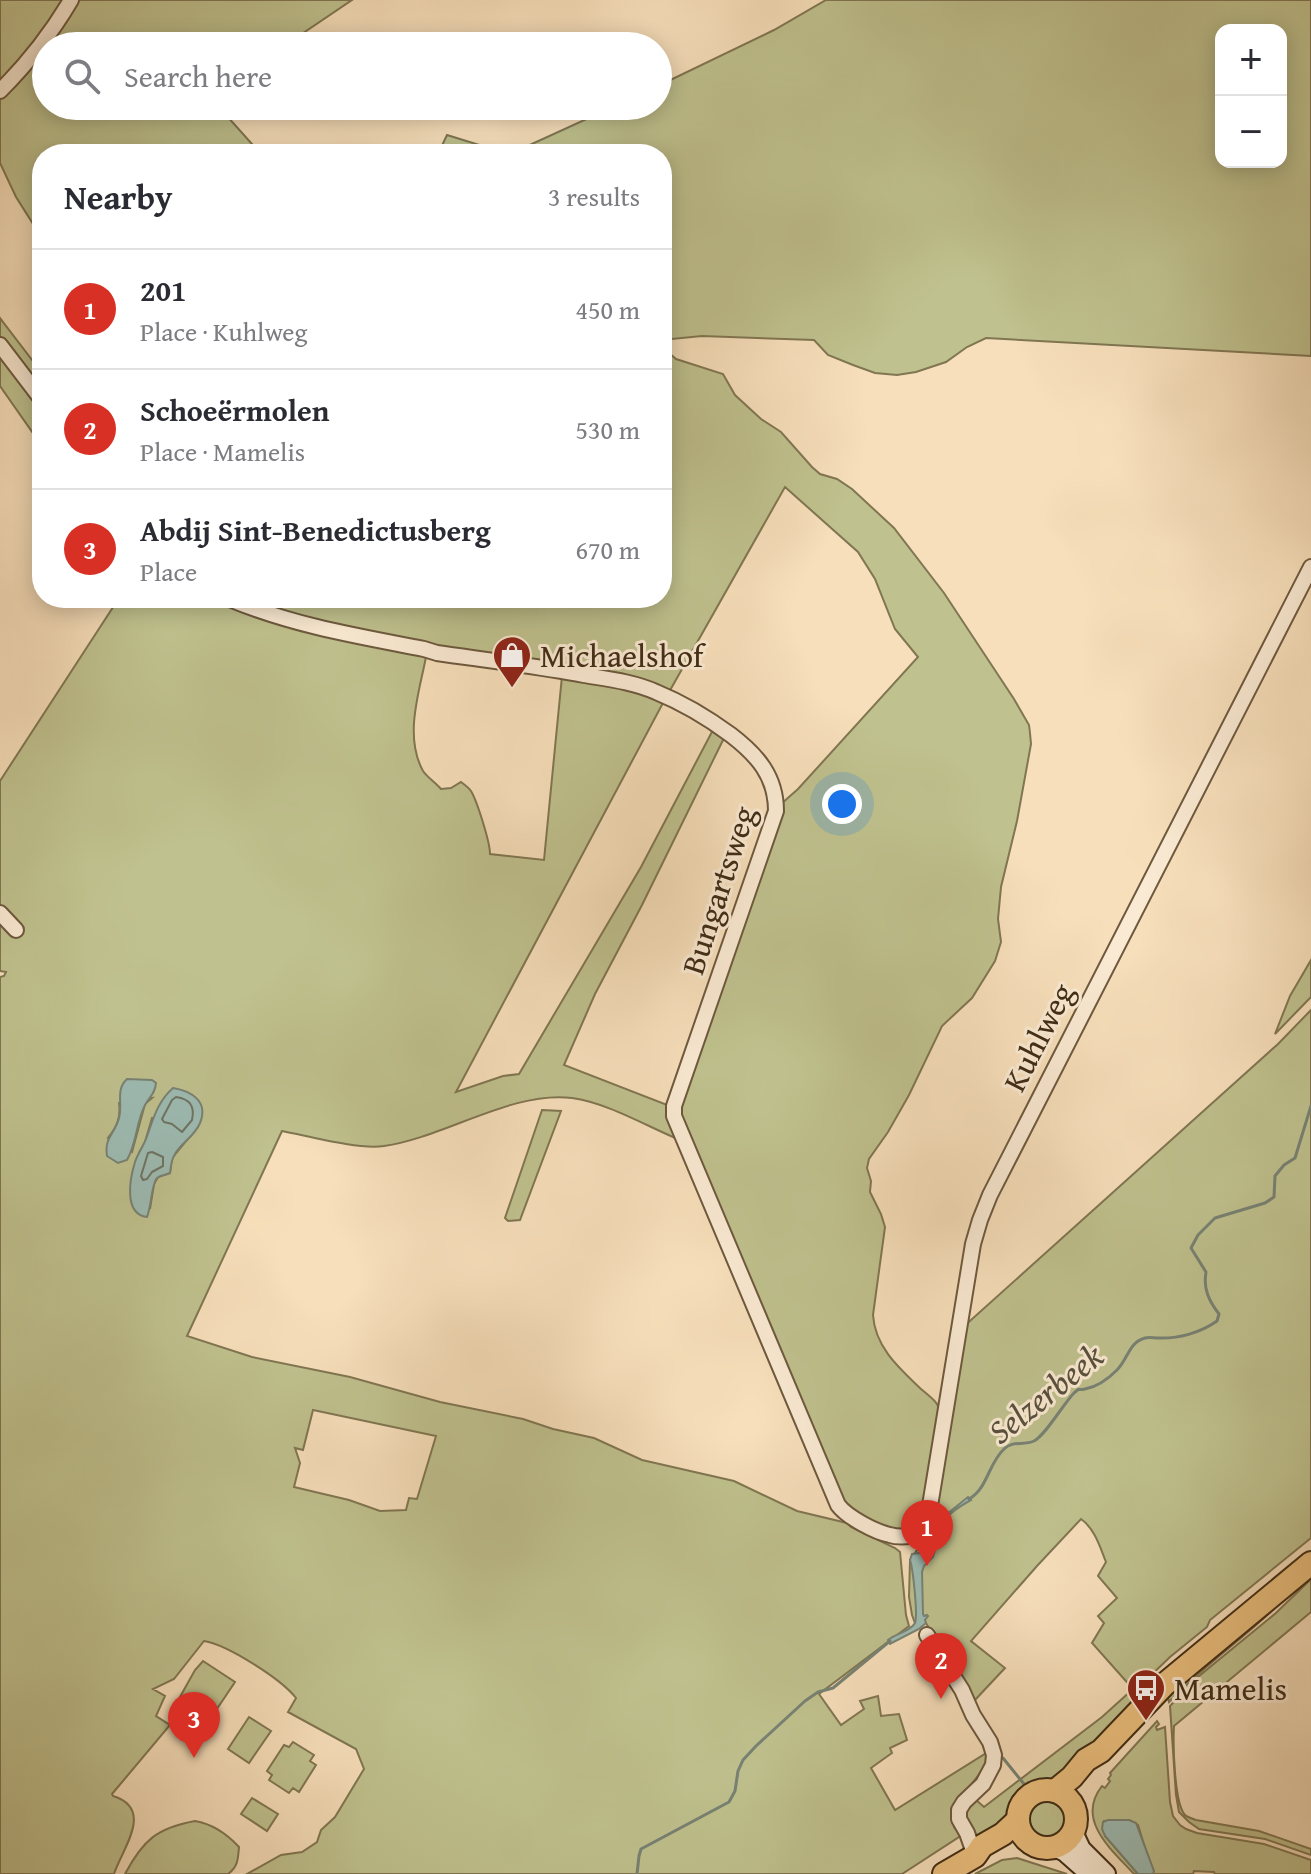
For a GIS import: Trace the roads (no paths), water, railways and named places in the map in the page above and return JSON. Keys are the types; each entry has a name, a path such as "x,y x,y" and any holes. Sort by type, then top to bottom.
{"main road":[{"path":"1064,1798 1080,1787 1101,1751 1165,1684 1311,1563"},
{"path":"1044,1790 1064,1798 1077,1818 1066,1842 1042,1848 1028,1841 1018,1820 1021,1805 1031,1794 1044,1790"},
{"path":"944,1874 975,1856 982,1846 1003,1834 1018,1820"},
{"path":"975,1856 1028,1841"}],"street":[{"path":"50,32 71,0"},
{"path":"0,91 32,56"},
{"path":"0,345 32,387"},
{"name":"Kuhlweg","path":"890,1535 919,1535 926,1530 973,1244 990,1195 1311,567"},
{"name":"Bungartsweg","path":"250,608 302,625 437,653 593,677 655,691 699,713 725,731 759,759 768,771 776,811 674,1106 674,1116 835,1498 843,1511 855,1520 890,1535"},
{"path":"0,913 16,930"},
{"path":"927,1635 962,1690 994,1755 993,1765 983,1784 959,1810 959,1819 975,1856"},
{"path":"1073,1832 1081,1849 1106,1874"},
{"path":"1055,1847 1090,1874"}],"water":[{"path":"127,1079 152,1080 156,1083 142,1112 127,1160 118,1163 107,1156 107,1144 119,1118 120,1092"},
{"path":"173,1088 197,1098 202,1115 198,1128 174,1156 170,1173 155,1180 147,1217 139,1214 131,1202 131,1177 156,1112"},
{"path":"968,1497 971,1500 945,1519 940,1530 941,1542 922,1572 923,1614 928,1616 926,1623 890,1644 888,1640 915,1623 912,1554 928,1552 935,1539 934,1530 947,1514"},
{"path":"1103,1822 1136,1823 1153,1874 1138,1874 1105,1836"}],"waterway":[{"name":"Selzerbeek","path":"969,1499 980,1489 1004,1449 1038,1438 1074,1393 1110,1376 1140,1340 1189,1334 1217,1321 1219,1314 1206,1289 1206,1272 1191,1248 1198,1235 1215,1218 1265,1203 1274,1197 1275,1176 1295,1158 1311,1106"},
{"name":"Selzerbeek","path":"637,1874 641,1849 729,1802 743,1760 756,1746 805,1701 818,1692 833,1688 890,1641"},
{"path":"1003,1758 1024,1784"}],"place":[{"name":"Michaelshof","path":"512,689"},
{"name":"201","path":"927,1566"},
{"name":"Schoeërmolen","path":"941,1699"},
{"name":"Mamelis","path":"1146,1722"},
{"name":"Abdij Sint-Benedictusberg","path":"194,1758"}]}
